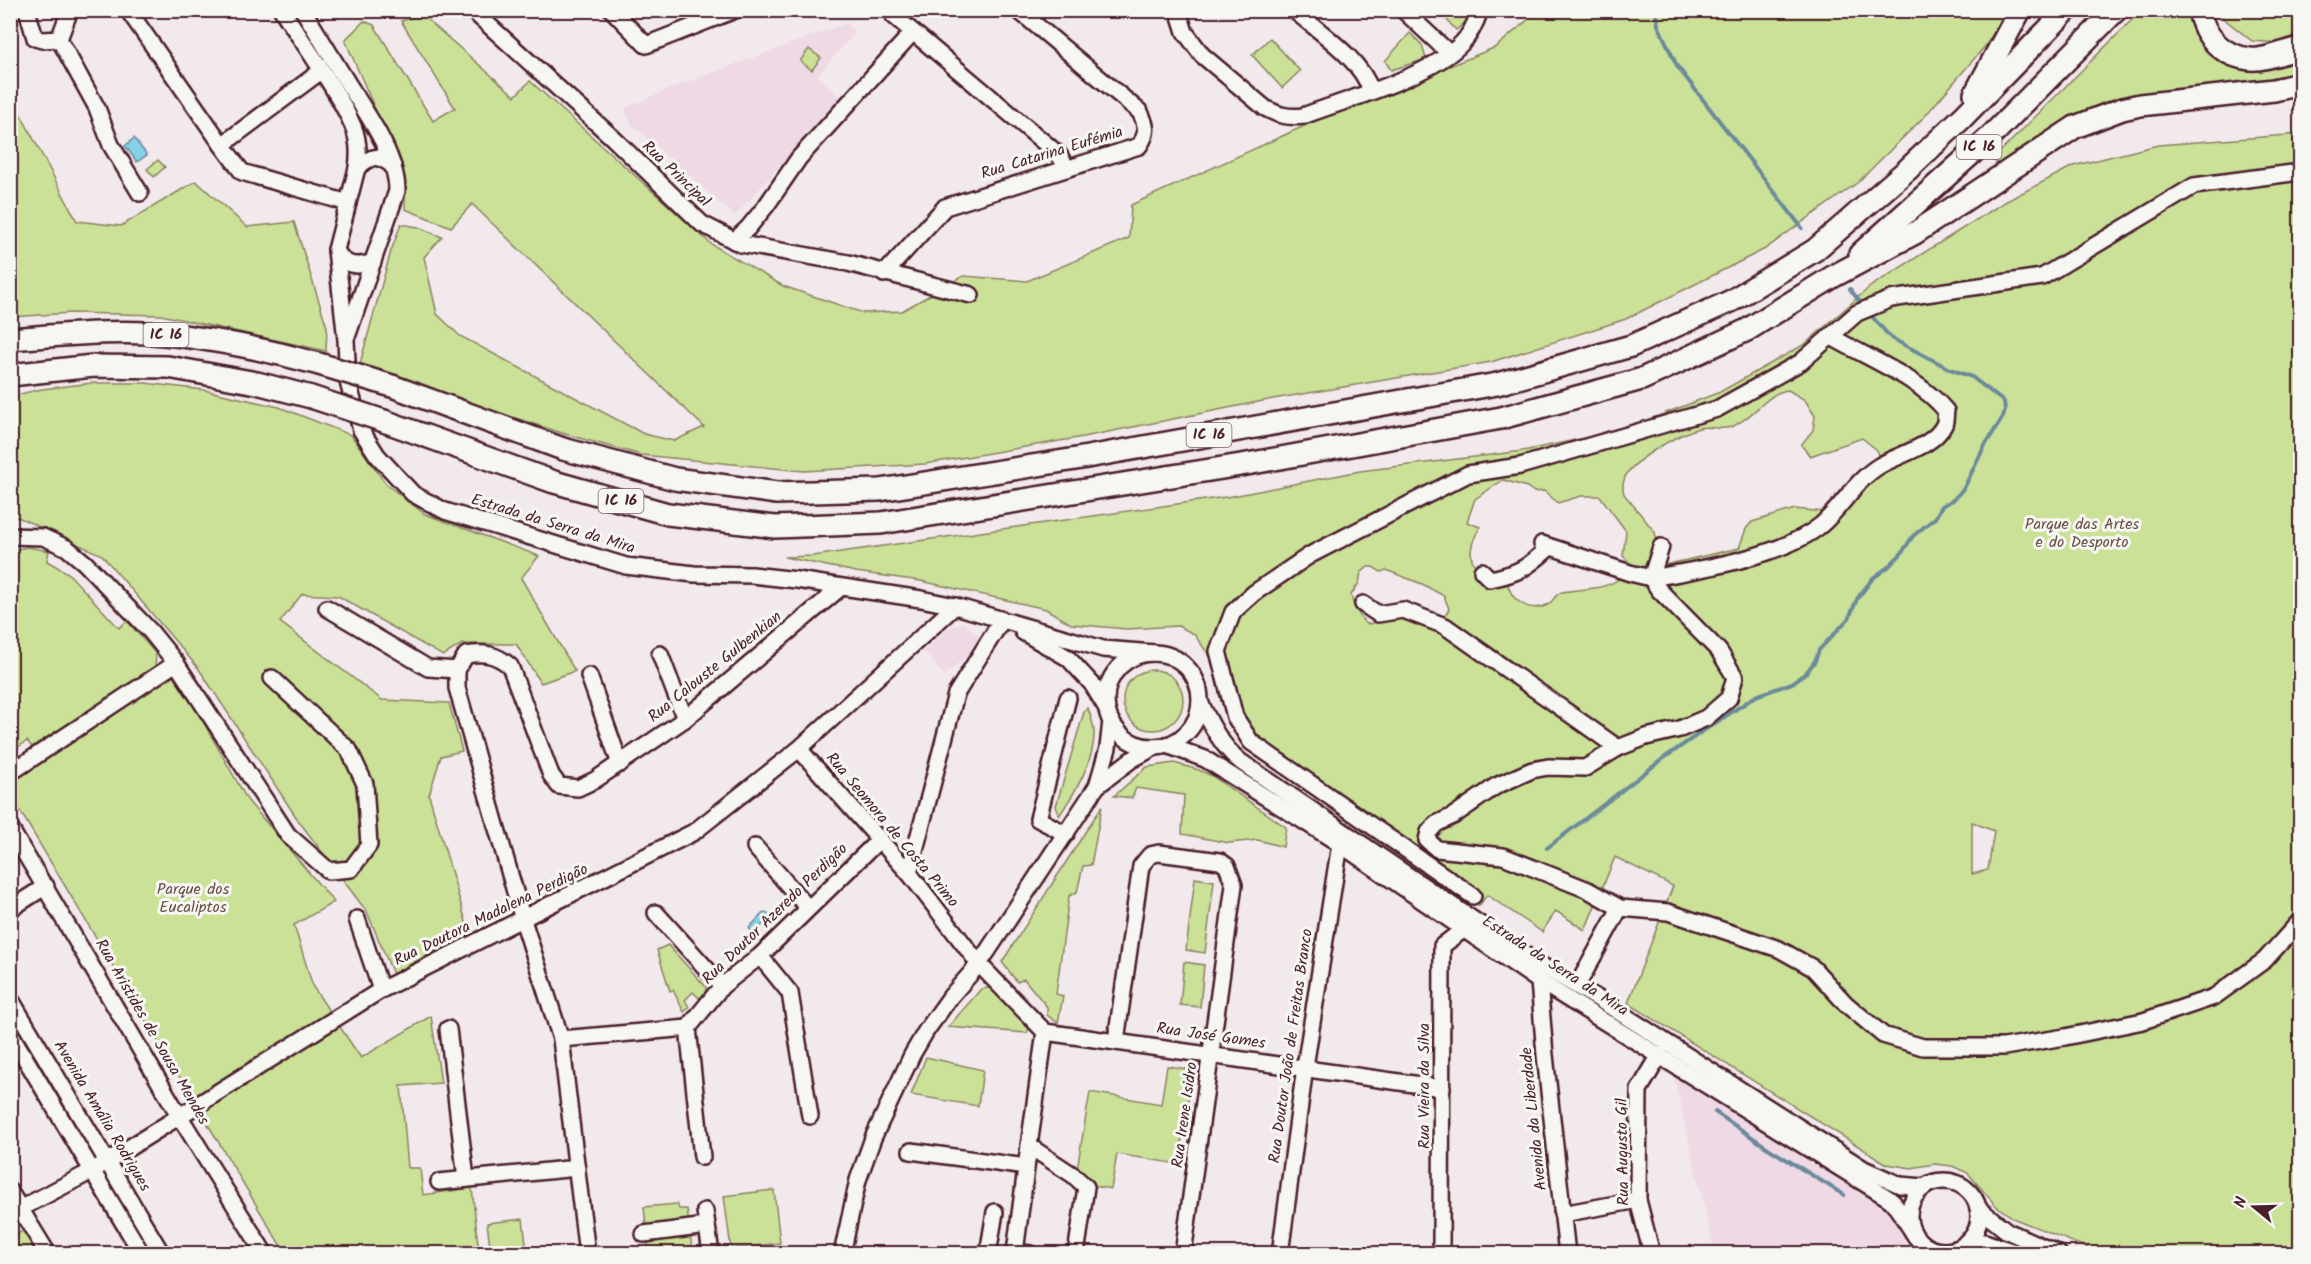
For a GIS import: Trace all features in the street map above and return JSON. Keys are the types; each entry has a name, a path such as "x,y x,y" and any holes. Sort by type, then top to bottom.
{"highway":[{"path":"1963,117 2020,10"},
{"name":"IC 16","path":"10,339 94,333 174,335 262,349 392,386 563,449 675,479 777,493 880,490 1076,459 1497,384 1631,346 1731,302 1815,250 1907,170 1963,117 2067,10"},
{"name":"IC 16","path":"10,375 93,366 168,367 257,383 311,397 384,421 554,482 668,514 775,527 880,523 1236,466 1501,418 1642,379 1747,330 1834,276 1990,137 2116,10"},
{"path":"2199,10 2205,29 2216,45 2227,53 2251,60 2301,48"},
{"path":"1834,276 1915,233 2075,127 2122,109 2140,105 2274,90 2301,84"}],"street":[{"path":"27,10 35,38 59,39"},
{"path":"70,10 59,39 97,108 111,145 140,193"},
{"path":"128,10 242,172 348,203"},
{"path":"282,10 354,128 359,155 336,250 342,261 352,265 373,262"},
{"path":"303,10 369,118 393,166"},
{"name":"Rua Principal","path":"472,10 613,138 702,224 734,241 848,263 970,296"},
{"path":"612,10 646,45 735,10"},
{"name":"Rua Catarina Eufémia","path":"885,274 945,207 1139,146 1146,136 1146,124 1140,112 1018,10"},
{"path":"1178,10 1185,32 1202,55 1253,99 1275,114 1284,117 1303,116 1430,68 1469,34 1480,10"},
{"path":"1294,10 1357,67 1371,91"},
{"path":"1403,10 1449,53"},
{"path":"894,16 1059,155 1067,168"},
{"path":"734,241 766,206 799,158 913,32"},
{"path":"222,145 321,71"},
{"path":"357,168 369,158 382,158 393,166"},
{"name":"Estrada da Serra da Mira","path":"346,340 397,191 397,178 393,166"},
{"path":"1473,896 1251,742 1235,717 1218,651 1233,612 1254,593 1310,555 1468,474 1520,466 1717,409 1800,362 1857,313 1891,299 2042,277 2194,186 2301,172"},
{"name":"Estrada da Serra da Mira","path":"336,250 346,340 348,382 361,430 377,455 413,495 445,511 626,566 694,574 752,575 921,599 1002,620"},
{"path":"1482,571 1490,579 1515,574 1532,563 1546,546 1651,578 1717,566 1792,543 1820,525 1857,485 1878,467 1931,440 1944,424 1946,411 1936,398 1911,380 1830,336"},
{"path":"10,536 43,537 67,548 85,563 151,632 176,663 288,835 329,871 351,869 369,845 365,783 349,750 272,678"},
{"path":"1651,578 1661,547"},
{"path":"1651,578 1659,590 1719,651 1735,677 1729,698 1706,718 1680,729 1646,737 1618,748 1585,768 1548,767 1532,770 1496,786 1453,816 1436,824 1429,832 1427,840 1437,849 1503,856 1588,890 1620,908 1668,912 1779,949 1813,968 1846,1004 1883,1035 1923,1047 2004,1047 2153,1018 2214,997 2265,960 2301,921"},
{"name":"Rua Calouste Gulbenkian","path":"457,670 466,655 481,652 500,657 510,666 551,775 559,786 578,788 620,764 685,719 840,588"},
{"path":"1363,604 1377,614 1403,610 1445,626 1618,748"},
{"name":"Rua Doutora Madalena Perdigão","path":"16,1211 92,1171 381,990 694,832 799,749 955,606"},
{"path":"327,608 428,668 457,670 457,688 523,920 561,1039 587,1254"},
{"path":"1002,620 1104,649 1169,656 1182,663 1192,674 1198,687 1200,702 1191,728 1181,738 1131,760 1096,786"},
{"path":"1002,620 1068,657 1092,684 1119,733 1129,741 1142,746 1161,746"},
{"path":"909,873 956,694 1002,620"},
{"path":"842,1254 858,1180 873,1138 926,1030 979,964 1096,786 1108,748 1107,690 1113,675 1124,663 1138,655 1154,653"},
{"path":"660,654 685,719"},
{"path":"10,773 176,663"},
{"path":"589,676 620,764"},
{"path":"1066,834 1038,819 1068,698"},
{"name":"Estrada da Serra da Mira","path":"1200,702 1229,753 1538,963 1864,1168 1900,1185 1924,1187"},
{"name":"Estrada da Serra da Mira","path":"1161,746 1205,759 1340,844 1539,981 1888,1198 1913,1232"},
{"name":"Rua Seomora de Costa Primo","path":"799,749 909,873 979,964 1045,1032"},
{"name":"Rua Aristides de Sousa Mendes","path":"10,828 180,1117 265,1254"},
{"name":"Rua Doutor Azeredo Perdigão","path":"688,1028 723,986 760,956 879,840"},
{"name":"Rua Doutor João de Freitas Branco","path":"1280,1254 1305,1067 1340,844"},
{"path":"755,848 808,908"},
{"name":"Rua Irene Isidro","path":"1116,1041 1141,866 1150,855 1159,853 1220,861 1232,874 1234,885 1184,1254"},
{"path":"10,909 46,886"},
{"path":"1576,986 1620,908"},
{"path":"656,913 723,986"},
{"path":"357,919 381,990"},
{"name":"Rua Vieira da Silva","path":"1441,1254 1442,946 1464,929"},
{"path":"760,956 790,993 810,1116"},
{"name":"Avenida da Liberdade","path":"1539,981 1567,1254"},
{"name":"Avenida Amália Rodrigues","path":"10,998 162,1254"},
{"path":"561,1039 688,1028 702,1156"},
{"path":"448,1029 466,1179"},
{"path":"1030,1254 1015,1252 1045,1032"},
{"name":"Rua José Gomes","path":"1045,1032 1442,1088"},
{"path":"10,1033 142,1254"},
{"name":"Rua Augusto Gil","path":"1652,1254 1638,1200 1640,1090 1660,1055"},
{"path":"1029,1146 1073,1175 1086,1187 1076,1254"},
{"path":"911,1151 1026,1167"},
{"path":"439,1182 577,1168"},
{"path":"1978,1208 1977,1227 1966,1242 1956,1249 1938,1250 1920,1242 1913,1232 1909,1212 1917,1194 1934,1182 1945,1181 1956,1183 1966,1189 1978,1208 2007,1232 2060,1254"},
{"path":"10,1192 16,1211 48,1254"},
{"path":"1562,1214 1638,1200"},
{"path":"705,1210 711,1254"},
{"path":"988,1254 994,1212"},
{"path":"644,1234 707,1226"},
{"path":"1966,1242 1985,1242 2020,1254"}],"shaded area":[{"path":"847,23 855,33 817,76 841,98 735,216 631,124 625,108 674,87"},
{"path":"964,623 981,639 975,650 944,675 923,651 948,628"},
{"path":"1673,1072 1890,1212 1909,1245 1940,1253 1715,1253"}],"green space":[{"path":"1453,10 1470,11 1468,20 1456,30 1446,19"},
{"path":"1538,11 2007,11 1986,45 1925,116 1857,183 1765,249 1626,319 1491,362 1273,399 1083,437 925,464 804,471 641,455 565,434 359,367 391,251 401,224 418,227 442,237 424,257 437,314 460,336 644,434 674,441 704,427 472,204 451,227 405,209 405,178 345,40 364,21 374,25 433,121 455,108 401,21 422,15 515,96 530,81 711,244 783,286 863,313 902,311 963,276 1027,281 1129,238 1131,205 1313,122 1496,47"},
{"path":"2141,11 2190,11 2196,32 2205,47 2216,58 2230,64 2262,67 2300,60 2300,71 2253,86 2169,95 2001,165 1992,160"},
{"path":"2219,11 2300,11 2300,36 2279,43 2252,41 2223,18"},
{"path":"1410,33 1422,45 1426,59 1391,70 1385,61"},
{"path":"1270,38 1300,71 1282,88 1252,55"},
{"path":"809,49 821,58 812,70 800,61"},
{"path":"11,96 77,221 121,226 196,181 247,227 294,222 327,327 326,351 161,315 71,313 11,317"},
{"name":"Parque das Artes e do Desporto","path":"2300,134 2300,1253 2100,1253 2015,1219 1996,1206 1968,1173 1952,1166 1935,1164 1911,1168 1887,1164 1628,1003 1673,886 1615,857 1585,930 1556,911 1542,932 1487,895 1479,906 1247,748 1229,721 1220,698 1211,658 1194,634 1178,626 1127,629 1071,624 1046,609 921,581 856,572 784,557 813,556 1233,496 1360,471 1523,451 1622,430 1720,392 1805,344 1871,286 2003,203 2073,166 2158,145","holes":["1788,390 1805,400 1815,416 1813,430 1801,445 1810,456 1862,438 1877,450 1879,455 1853,479 1849,488 1825,512 1795,509 1752,522 1746,529 1739,548 1660,566 1655,532 1624,494 1623,483 1626,474 1651,452 1690,431 1707,427 1731,427 1739,423 1773,395","1503,480 1527,487 1534,492 1544,491 1558,503 1581,496 1600,496 1626,531 1623,556 1629,562 1621,577 1614,582 1600,587 1562,592 1549,604 1541,607 1527,606 1515,598 1508,586 1507,578 1476,567 1473,562 1471,552 1480,527 1467,522 1475,499","1368,567 1373,567 1381,572 1386,570 1422,584 1444,596 1449,609 1438,627 1397,616 1369,624 1365,623 1354,607 1351,595 1359,583 1361,573","1972,822 1994,831 1988,870 1972,874"]},
{"path":"158,160 165,167 154,177 147,169"},
{"path":"92,383 145,383 204,390 279,407 351,435 386,484 425,514 539,556 521,578 575,671 541,683 516,644 462,644 443,656 338,596 302,594 280,622 382,700 449,703 462,751 441,756 429,795 469,932 393,974 367,912 298,820 199,669 102,555 18,517 11,520 11,396 42,389"},
{"path":"28,547 49,551 47,561 68,573 119,628 127,621 156,654 155,668 32,747 27,741 11,752 10,559 13,557 11,550"},
{"path":"1153,670 1170,675 1178,683 1183,700 1178,717 1170,725 1153,730 1136,725 1128,717 1123,700 1128,683 1136,675"},
{"name":"Parque dos Eucaliptos","path":"175,672 248,801 334,902 294,925 313,987 361,1058 431,1016 441,1083 401,1086 408,1168 420,1168 423,1195 472,1188 479,1253 285,1253 11,796 11,782"},
{"path":"1088,708 1094,729 1091,754 1077,787 1059,816 1056,806 1084,712"},
{"path":"1174,763 1212,776 1286,827 1283,847 1258,840 1229,843 1182,834 1184,795 1136,788 1132,798 1114,796 1147,767"},
{"path":"1102,806 1091,865 1083,866 1077,892 1069,896 1056,994 1063,996 1058,1023 1047,1015 1047,1007 1024,979 1017,982 1002,962"},
{"path":"1195,878 1214,881 1205,953 1186,950"},
{"path":"668,945 706,987 705,994 699,998 693,992 685,1000 689,1007 684,1012 673,990 670,991 657,950"},
{"path":"1184,962 1204,965 1200,1007 1180,1005"},
{"path":"989,988 998,993 1029,1028 1027,1033 948,1027 981,989"},
{"path":"926,1057 983,1070 978,1106 911,1095"},
{"path":"1167,1066 1193,1070 1178,1164 1117,1154 1111,1189 1093,1186 1077,1169 1090,1092 1161,1104"},
{"path":"774,1190 780,1243 731,1249 724,1196"},
{"path":"677,1204 679,1209 687,1209 692,1249 649,1253 644,1207"},
{"path":"523,1219 527,1253 491,1253 487,1223"},
{"path":"24,1230 39,1253 11,1253 16,1250 11,1238"}],"water":[{"path":"134,138 147,155 137,162 125,146"},
{"path":"764,912 768,913 768,920 757,930 751,931 749,928"}],"waterway":[{"path":"1656,10 1658,25 1677,66 1802,228"},
{"path":"1850,289 1863,306"},
{"path":"1547,848 1700,733 1756,696 1792,683 1806,673 1815,661 1819,650 1849,618 1857,599 1873,578 1887,568 1901,554 1913,536 1935,518 1942,506 1953,500 1964,488 1984,447 2003,417 2004,402 1972,377 1950,369 1891,338 1868,312"},
{"path":"1715,1112 1844,1195"}]}
